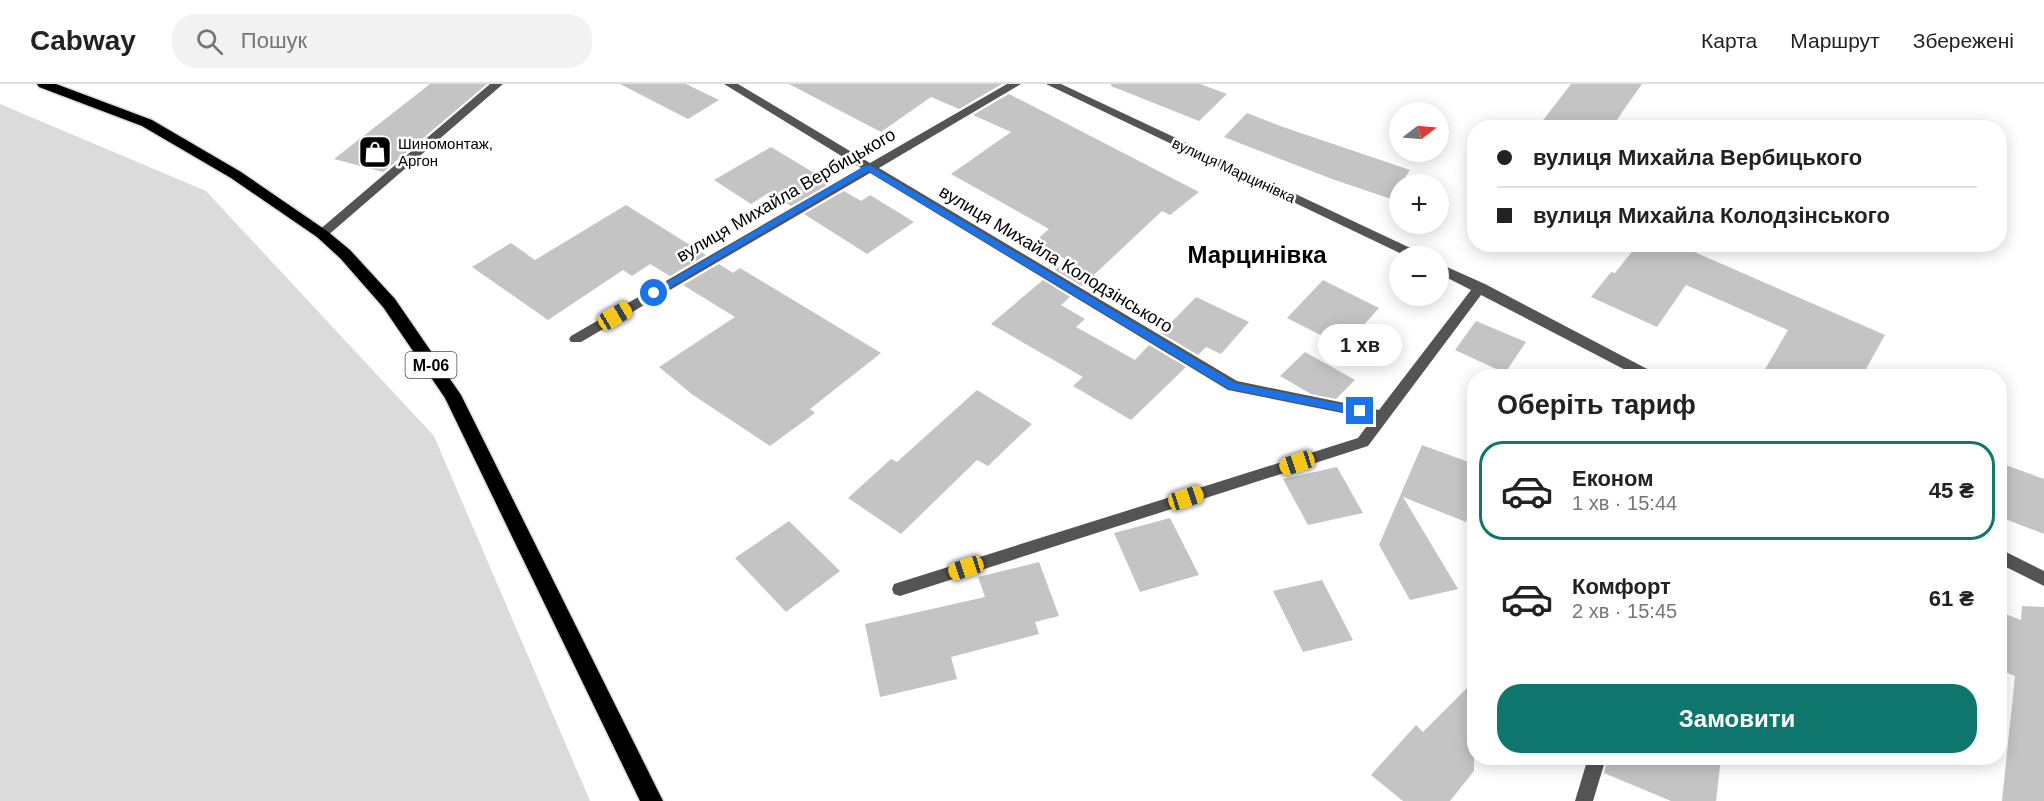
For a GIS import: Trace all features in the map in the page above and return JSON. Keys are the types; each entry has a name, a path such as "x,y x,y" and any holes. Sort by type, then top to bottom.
{"highway":[{"name":"М-06","path":"44,84 147,123 236,175 322,234 345,254 389,303 452,395 652,801"}],"street":[{"path":"322,234 497,84"},
{"name":"вулиця Михайла Колодзінського","path":"730,84 1233,386 1382,416"},
{"name":"вулиця Михайла Вербицького","path":"576,339 1015,84"},
{"name":"вулиця Марцинівка","path":"1052,84 1395,246"},
{"path":"1449,272 1635,369"},
{"path":"900,589 1363,442 1480,287"},
{"path":"2007,560 2044,579"},
{"path":"1584,801 1595,765"}],"shaded area":[{"path":"0,104 206,191 434,436 590,801 0,801"}],"building":[{"path":"430,84 487,84 383,172 334,159"},
{"path":"620,84 686,84 719,100 688,119"},
{"path":"789,84 1002,84 959,109 931,97 881,132"},
{"path":"1111,84 1200,84 1227,94 1199,121 1111,86"},
{"path":"1571,84 1642,84 1617,120 1543,120"},
{"path":"1009,94 1199,192 1170,215 1162,211 1082,286 1055,270 1067,260 1033,243 1049,229 951,174 1011,132 973,115"},
{"path":"1247,113 1410,170 1407,174 1389,174 1389,198 1224,137"},
{"path":"771,147 831,183 791,206 770,192 751,204 714,180"},
{"path":"844,191 861,201 870,195 914,222 867,254 804,214"},
{"path":"626,205 706,255 670,276 650,264 632,276 623,270 548,320 472,267 511,243 535,260"},
{"path":"1632,252 1694,252 1885,335 1866,369 1765,369 1788,330 1686,285 1657,327 1591,297 1611,272 1615,273"},
{"path":"719,264 733,273 740,268 881,353 810,409 815,413 770,446 693,395 659,367 735,317 683,285"},
{"path":"1043,280 1070,297 1061,305 1085,319 1076,327 1135,360 1149,345 1186,367 1131,420 1073,386 1083,377 991,324"},
{"path":"1323,280 1379,308 1344,347 1287,318"},
{"path":"1196,297 1249,322 1221,354 1206,347 1198,355 1161,333"},
{"path":"1476,321 1526,342 1508,369 1496,369 1455,350"},
{"path":"1305,352 1355,380 1336,399 1311,394 1280,376"},
{"path":"977,390 1032,424 988,466 977,460 901,534 848,498 891,459 897,462"},
{"path":"1422,445 1467,461 1466,522 1403,497 1458,589 1410,600 1379,545"},
{"path":"2007,466 2044,479 2044,534 2007,520"},
{"path":"1337,467 1363,513 1308,525 1283,479"},
{"path":"1170,518 1199,575 1140,592 1114,533"},
{"path":"789,521 840,571 786,612 735,558"},
{"path":"1039,562 1059,616 1035,622 1039,634 951,657 957,679 880,697 865,624 985,597 978,577"},
{"path":"1322,580 1353,640 1303,652 1273,591"},
{"path":"2022,606 2044,607 2044,801 2002,801 2015,676 2007,673 2007,615 2021,620"},
{"path":"1467,688 1467,765 1474,765 1474,771 1450,801 1403,801 1371,775 1416,725 1423,732"},
{"path":"1606,765 1720,765 1716,801 1671,801 1604,773"}],"place":[{"name":"Шиномонтаж, Аргон","path":"375,152"}],"district":[{"name":"Марцинівка","path":"1257,254"}],"route":[{"path":"654,293 868,168 1233,386 1360,411"}]}
